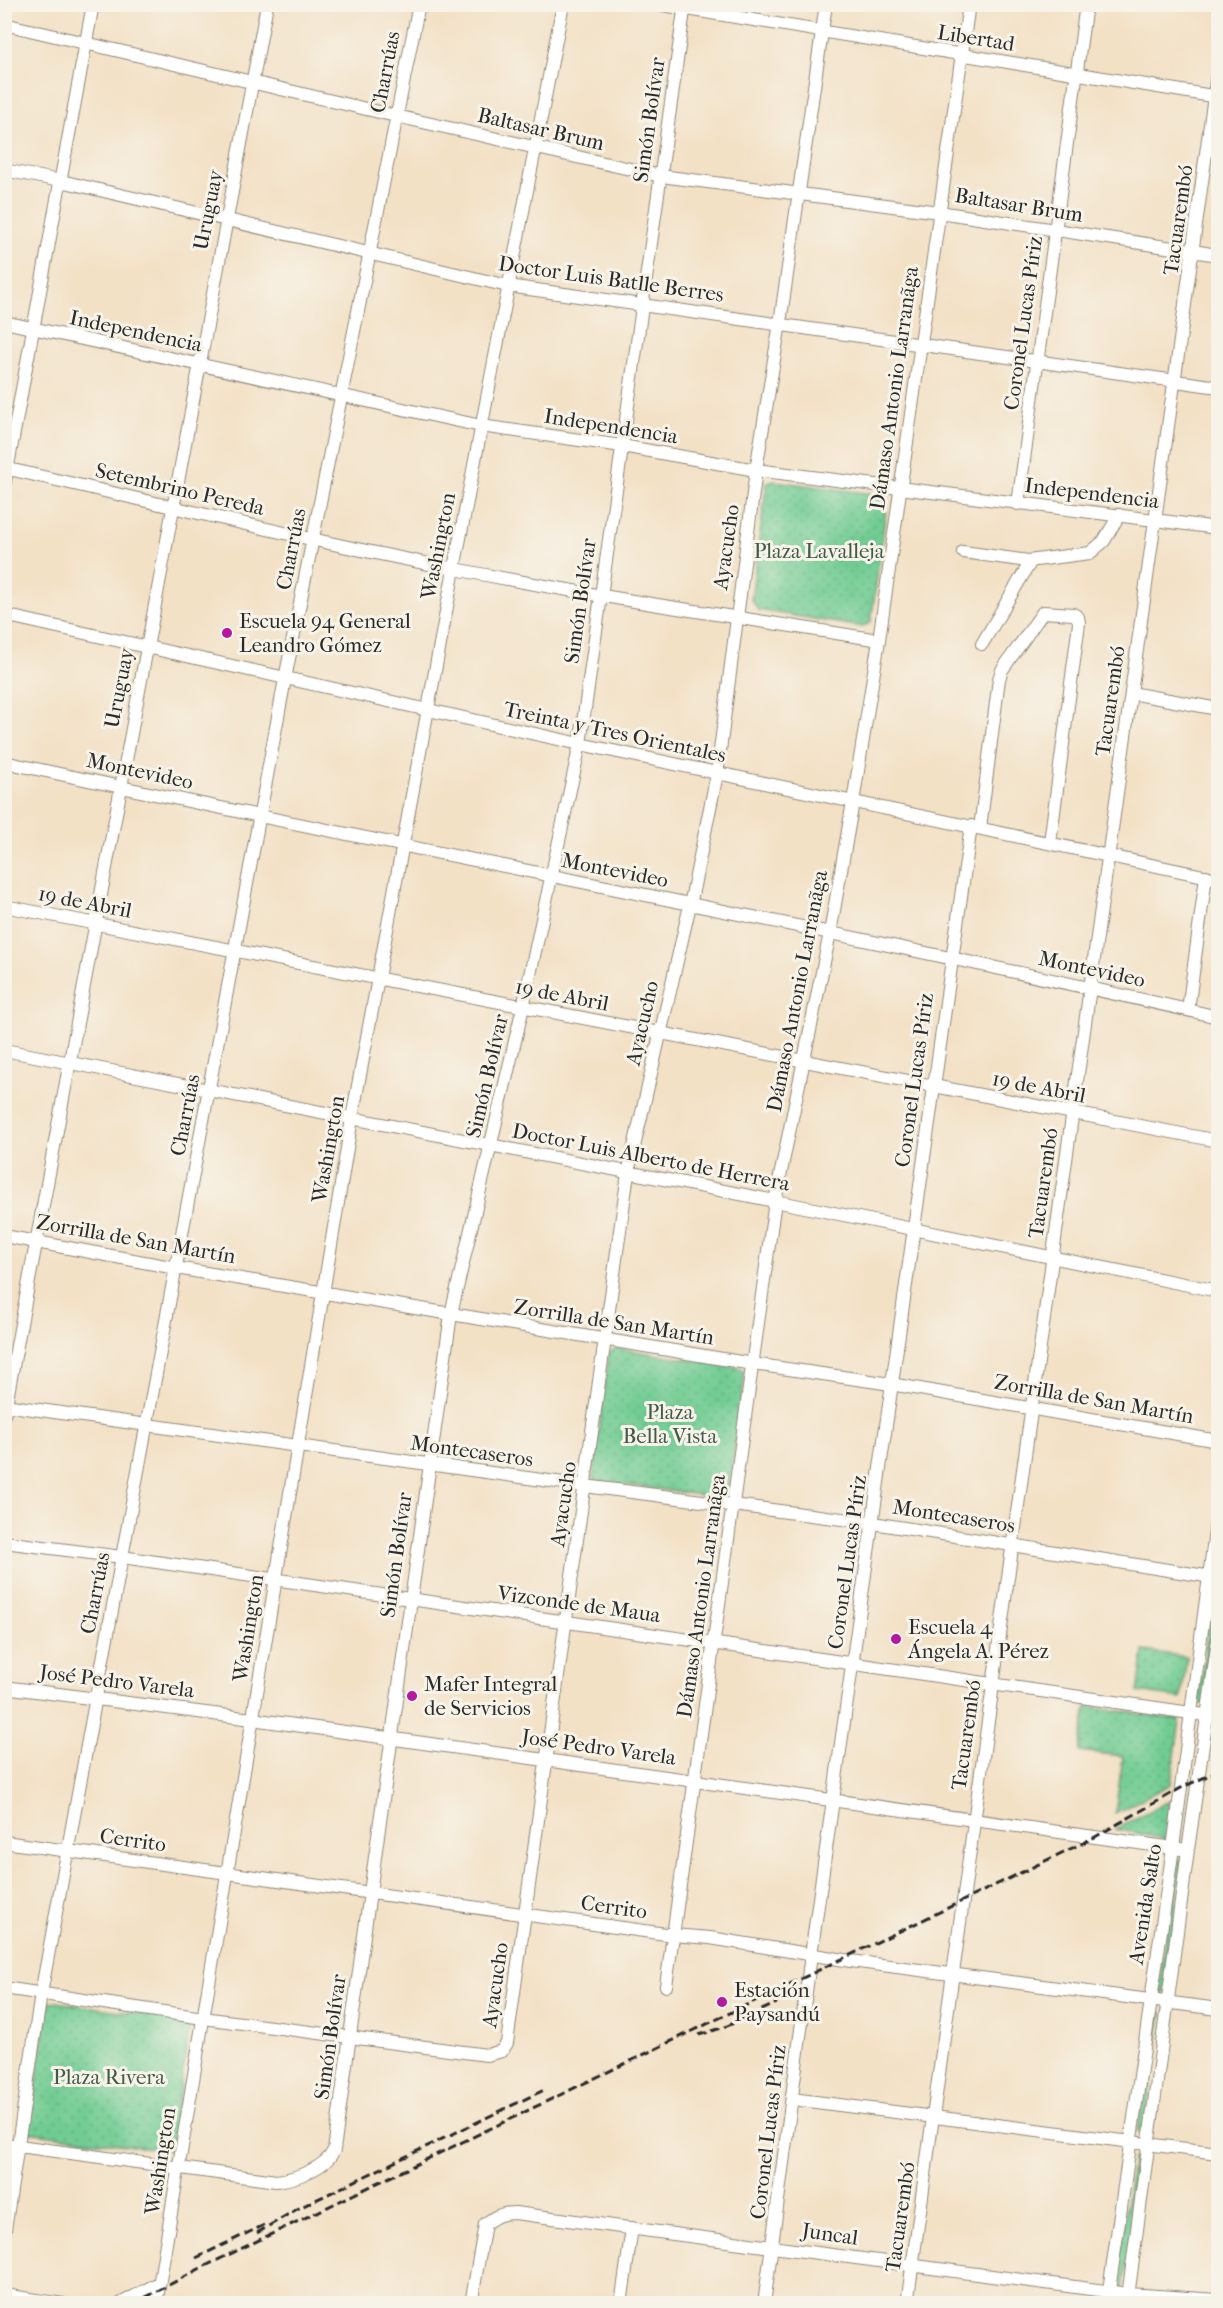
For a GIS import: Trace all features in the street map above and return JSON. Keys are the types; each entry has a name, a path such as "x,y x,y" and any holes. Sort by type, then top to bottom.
{"street":[{"path":"4,487 93,4"},
{"name":"Uruguay","path":"5,1408 267,4"},
{"name":"Charrúas","path":"4,2236 41,1994 146,1426 285,680 418,4"},
{"name":"Washington","path":"156,2304 352,1118 481,426 563,4"},
{"name":"Libertad","path":"657,4 1216,97"},
{"name":"Ayacucho","path":"350,2038 487,2055 502,2051 507,2043 628,1173 690,905 717,774 756,470 780,323 826,4"},
{"name":"Dámaso Antonio Larranãga","path":"666,1986 775,1201 830,933 853,802 879,639 969,4"},
{"name":"Coronel Lucas Píriz","path":"1018,504 1086,4"},
{"name":"Simón Bolívar","path":"178,2167 276,2181 295,2177 331,2157 334,2150 428,1464 451,1314 523,1007 580,744 685,7"},
{"name":"Baltasar Brum","path":"4,24 661,176 939,212 1218,255"},
{"name":"Tacuarembó","path":"907,2304 1154,519 1216,97 1218,67"},
{"name":"Doctor Luis Batlle Berres","path":"4,170 60,181 508,286 1218,387"},
{"name":"Independencia","path":"4,322 481,426 622,446 756,470 1218,528"},
{"name":"Setembrino Pereda","path":"6,468 454,569 601,597 879,639"},
{"path":"963,552 1031,561 1090,553 1104,541 1119,515"},
{"path":"982,644 1031,561"},
{"name":"Coronel Lucas Píriz","path":"764,2304 951,958 1002,670 1043,612 1072,614 1078,617 1079,623 1050,843"},
{"name":"Treinta y Tres Orientales","path":"4,615 285,680 1212,878"},
{"path":"1131,693 1218,709"},
{"name":"Montevideo","path":"4,762 951,958 1218,1017"},
{"path":"1188,1010 1212,878"},
{"name":"19 de Abril","path":"4,906 1218,1141"},
{"name":"Doctor Luis Alberto de Herrera","path":"4,1050 775,1201 1218,1291"},
{"name":"Zorrilla de San Martín","path":"4,1236 323,1293 753,1364 891,1384 1218,1441"},
{"name":"Montecaseros","path":"5,1408 873,1523 1214,1577"},
{"name":"Avenida Salto","path":"1108,2298 1173,1848 1190,1713 1214,1577 1218,1509"},
{"name":"Vizconde de Maua","path":"4,1542 567,1621 1213,1717"},
{"name":"Avenida Salto","path":"1127,2299 1188,1850 1213,1717 1218,1640"},
{"name":"José Pedro Varela","path":"4,1687 96,1697 1188,1850"},
{"name":"Cerrito","path":"4,1842 674,1935 710,1938 811,1955 1218,2009"},
{"path":"4,1988 350,2038"},
{"path":"792,2099 1218,2153"},
{"path":"4,2144 178,2167"},
{"name":"Juncal","path":"471,2304 485,2224 494,2216 504,2213 912,2265 1108,2298 1218,2300"},
{"path":"621,2304 632,2228"},
{"path":"120,2304 159,2283"},
{"path":"4,2295 63,2304"}],"green space":[{"name":"Plaza Lavalleja","path":"775,481 881,495 887,503 871,622 862,627 758,610 751,599 767,482"},
{"name":"Plaza Bella Vista","path":"616,1348 741,1368 745,1375 728,1495 723,1498 596,1481 593,1476 609,1353"},
{"path":"1214,1588 1218,1589 1218,1610 1205,1704 1198,1703"},
{"path":"1144,1651 1187,1657 1181,1698 1138,1692"},
{"path":"1087,1706 1180,1720 1171,1784 1115,1813 1123,1756 1079,1751"},
{"path":"1171,1800 1165,1839 1115,1829"},
{"path":"1176,1859 1182,1860 1165,1994 1158,1993"},
{"name":"Plaza Rivera","path":"49,2001 191,2021 170,2151 28,2132"},
{"path":"1155,2012 1162,2013 1143,2134 1137,2132"},
{"path":"1133,2158 1141,2159 1123,2289 1115,2288"}],"railway":[{"path":"133,2304 199,2269 1095,1837 1181,1788 1218,1771"},
{"path":"699,2035 725,2027 777,2003"},
{"path":"257,2233 297,2209 544,2090"},
{"path":"196,2258 264,2225"}],"place":[{"name":"Escuela 94 General Leandro Gómez","path":"227,633"},
{"name":"Escuela 4 Ángela A. Pérez","path":"896,1639"},
{"name":"Mafer Integral de Servicios","path":"412,1696"},
{"name":"Estación Paysandú","path":"722,2002"}]}
